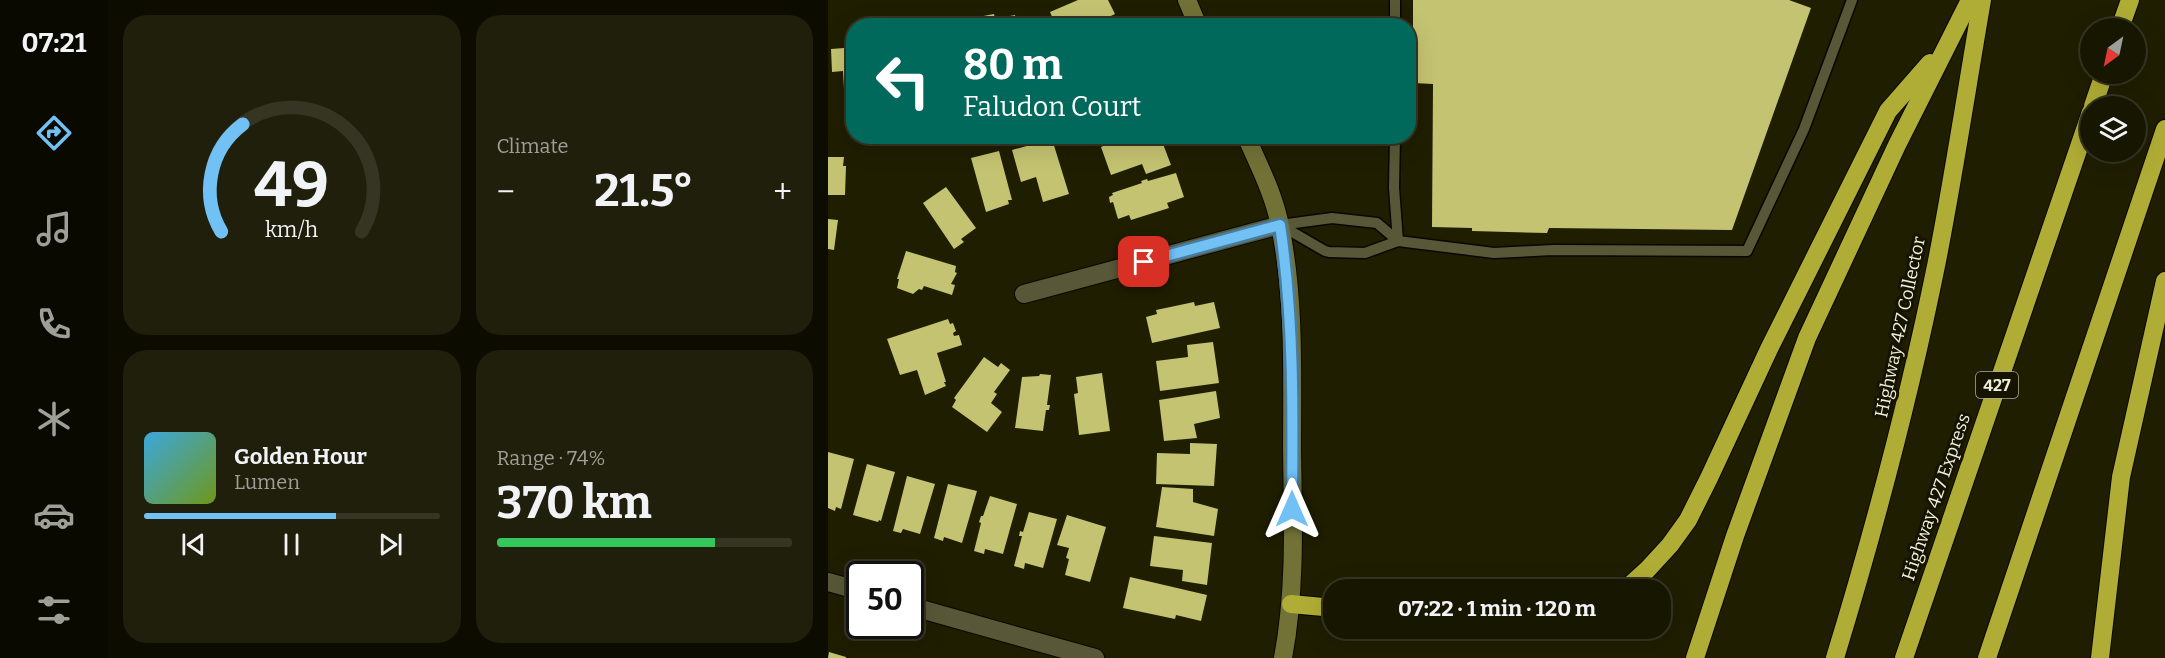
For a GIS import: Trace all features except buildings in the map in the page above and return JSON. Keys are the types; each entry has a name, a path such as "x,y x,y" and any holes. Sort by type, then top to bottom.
{"highway":[{"path":"1695,658 1743,514 1807,339 1896,145 1970,0"},
{"name":"Highway 427 Collector","path":"1834,658 1863,566 1900,425 1937,260 1982,0"},
{"path":"2124,18 2130,0"},
{"path":"1637,579 1670,545 1688,520 1769,349 1888,111 1946,44"},
{"path":"1987,658 2165,129"},
{"name":"Highway 427 Express","path":"1904,658 2080,144"},
{"path":"2100,658 2121,477 2165,282"},
{"path":"1291,604 1323,607"}],"main road":[{"path":"1187,0 1195,18"},
{"path":"1249,144 1272,196 1280,225 1289,296 1292,380 1291,604 1283,658"}],"street":[{"path":"1024,294 1280,225"},
{"path":"828,582 846,587"},
{"path":"924,610 1095,658"}],"lane":[{"path":"1395,0 1395,18"},
{"path":"1280,225 1325,251 1365,253 1398,240 1494,253 1553,250 1748,251 1804,129 1852,0"},
{"path":"1395,144 1394,188 1398,240"},
{"path":"1280,225 1332,218 1377,223 1398,240"}],"route":[{"path":"1144,262 1280,225 1289,296 1292,380 1292,509"}]}
